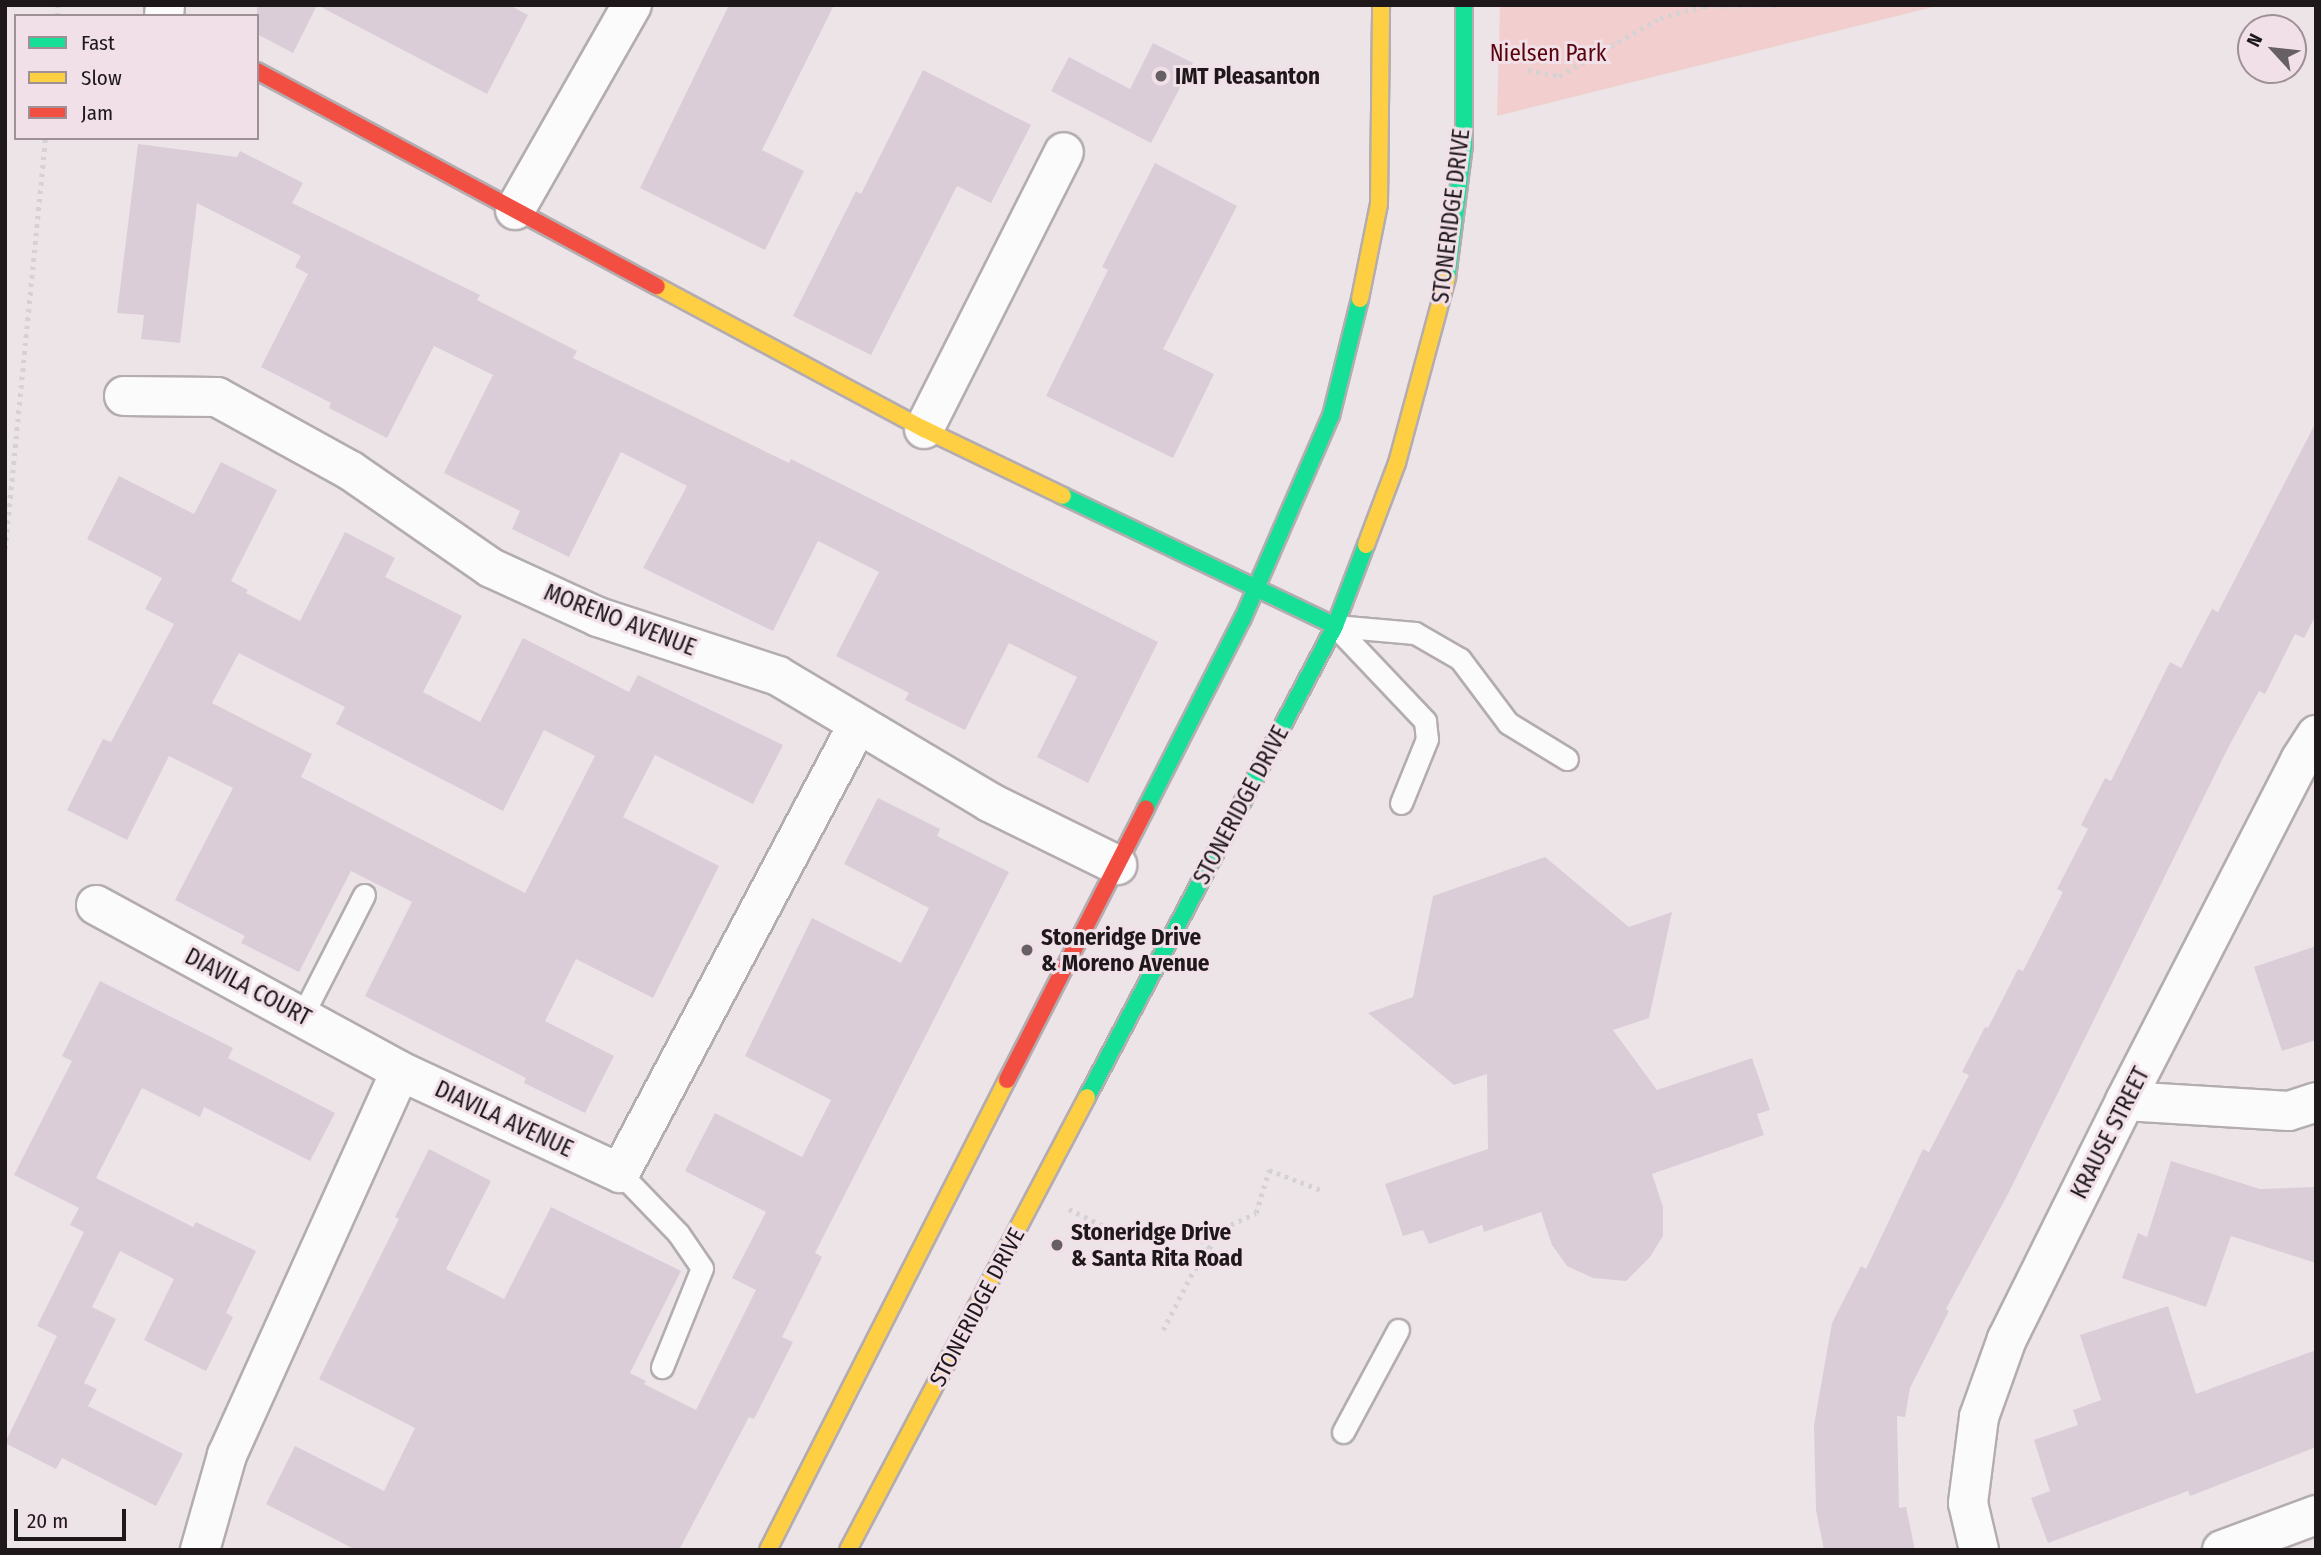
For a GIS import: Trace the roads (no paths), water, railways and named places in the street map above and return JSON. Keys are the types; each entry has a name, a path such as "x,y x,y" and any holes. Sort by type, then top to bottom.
{"main road":[{"path":"768,1550 1256,589 1331,416 1361,297 1379,204 1381,5"},
{"name":"STONERIDGE DRIVE","path":"848,1550 1335,626 1397,463 1446,290 1464,145 1464,5"},
{"path":"259,72 924,429 1335,626"}],"street":[{"path":"515,211 632,5"},
{"path":"924,429 1064,152"},
{"name":"MORENO AVENUE","path":"124,396 217,397 351,471 491,568 598,617 778,676 857,726 989,802 1117,865"},
{"path":"620,1173 857,726"},
{"name":"KRAUSE STREET","path":"1979,1550 1968,1503 1979,1417 2007,1339 2125,1101 2300,760 2316,735"},
{"name":"DIAVILA COURT","path":"96,905 401,1071"},
{"path":"208,1546 227,1455 401,1071"},
{"name":"DIAVILA AVENUE","path":"401,1071 620,1173"},
{"path":"2125,1101 2289,1111 2316,1101"},
{"path":"2222,1550 2316,1515"}],"lane":[{"path":"1335,626 1415,633 1460,659 1508,723 1567,759"},
{"path":"1335,626 1424,721 1427,739 1401,803"},
{"path":"302,1016 364,895"},
{"path":"620,1173 678,1233 702,1268 662,1367"},
{"path":"1343,1432 1398,1330"}],"place":[{"name":"IMT Pleasanton","path":"1161,76"},
{"name":"Stoneridge Drive & Moreno Avenue","path":"1027,950"},
{"name":"Stoneridge Drive & Santa Rita Road","path":"1057,1245"}],"park label":[{"name":"Nielsen Park","path":"1548,53"}]}
